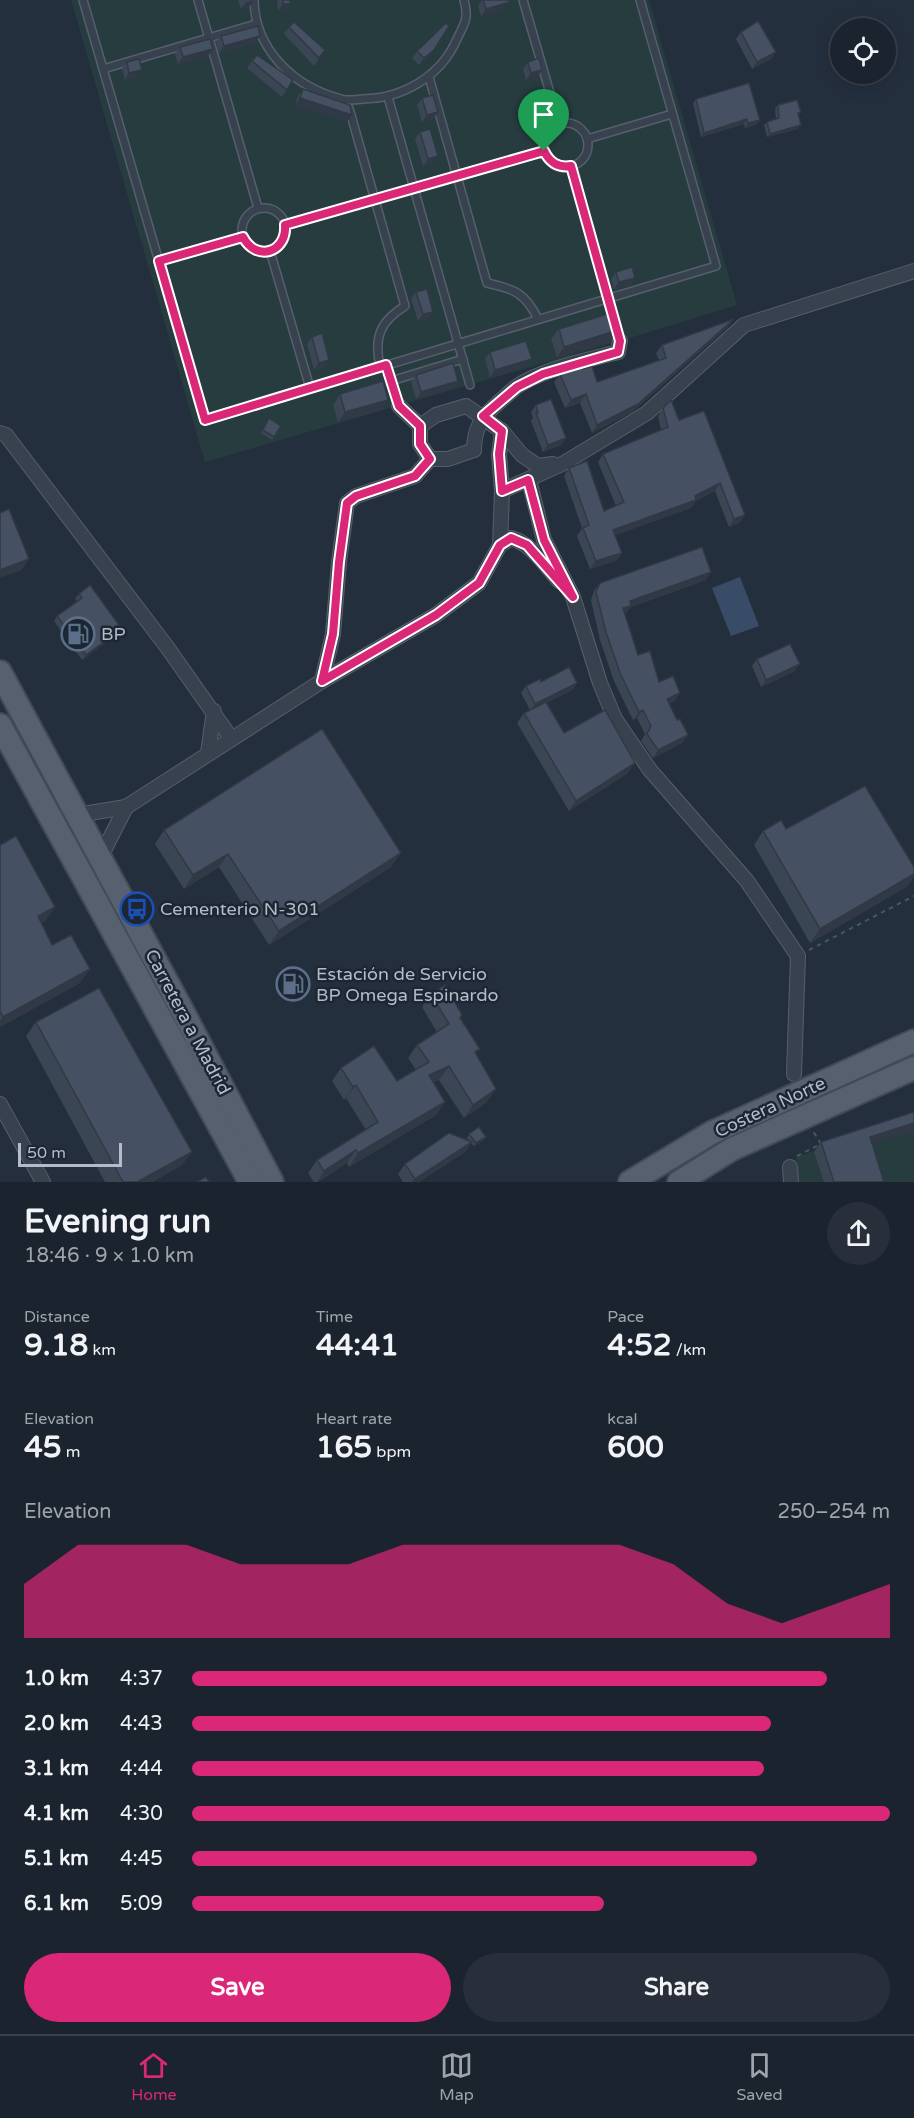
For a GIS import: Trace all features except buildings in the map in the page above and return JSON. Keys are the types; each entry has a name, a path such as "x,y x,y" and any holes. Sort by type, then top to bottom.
{"main road":[{"name":"Carretera a Madrid","path":"0,672 272,1182"},
{"name":"Carretera a Madrid","path":"0,725 250,1182"},
{"name":"Costera Norte","path":"630,1182 713,1132 914,1041"},
{"name":"Costera Norte","path":"679,1182 732,1149 914,1068"}],"street":[{"path":"502,491 564,464 647,412 744,325 914,271"},
{"path":"474,450 476,432 483,416 517,387 543,374 618,352 620,341"},
{"path":"399,406 420,426 420,444 430,459"},
{"path":"420,426 436,415 466,406 502,431 522,455 538,466 564,464"},
{"path":"77,815 126,807 322,681 436,615 479,583 500,545 502,491 499,454 502,431"},
{"path":"0,433 6,435 214,711 231,738"},
{"path":"322,681 333,634 347,503 356,496 415,476 430,459 448,459 474,450 492,459 500,468"},
{"path":"528,480 544,540 573,597 600,683 615,719 650,771 747,881 798,956 794,1074"},
{"path":"500,545 511,538 527,545 573,597"},
{"path":"208,753 214,711"},
{"path":"100,858 126,807"},
{"path":"0,1104 43,1182"}],"lane":[{"path":"83,0 205,420 716,266 640,0"},
{"path":"198,0 258,208"},
{"path":"254,0 256,24 272,56 301,83 347,100 388,98 429,77 451,53 468,15 464,0"},
{"path":"523,0 559,124"},
{"path":"103,69 256,24"},
{"path":"429,77 487,283 504,286 521,295 530,302 538,319"},
{"path":"388,98 470,385"},
{"path":"347,100 405,306 392,314 383,326 377,350 399,406"},
{"path":"587,139 672,114"},
{"path":"559,124 573,124 584,132 587,139 586,153 578,164 571,166 564,167 552,162 544,151 548,132 559,124"},
{"path":"285,225 544,151"},
{"path":"571,166 620,341"},
{"path":"265,207 278,213 285,225 281,244 270,251 251,248 243,237 242,230 246,216 258,208 265,207"},
{"path":"159,261 243,237"},
{"path":"270,251 310,388"},
{"path":"391,381 463,359"}],"path":[{"path":"798,956 914,896"},
{"path":"790,1173 795,1157 821,1144 812,1129"}],"green space":[{"path":"71,0 649,0 737,305 205,462"},
{"path":"914,1119 914,1182 798,1182 796,1157"}],"water":[{"path":"740,577 759,626 731,636 712,588"}],"place":[{"name":"BP","path":"78,634"},
{"name":"Cementerio N-301","path":"137,909"},
{"name":"Estación de Servicio BP Omega Espinardo","path":"293,984"}],"route":[{"path":"544,151 552,162 564,167 571,166 620,341 618,352 543,374 517,387 483,416 502,431 499,454 502,491 528,480 544,540 573,597 527,545 511,538 500,545 479,583 436,615 322,681 333,634 347,503 356,496 415,476 430,459 420,444 420,426 399,406 386,365 205,420 159,261 243,237 251,248 263,252 270,251 281,244 286,231 285,225 544,151"}]}
